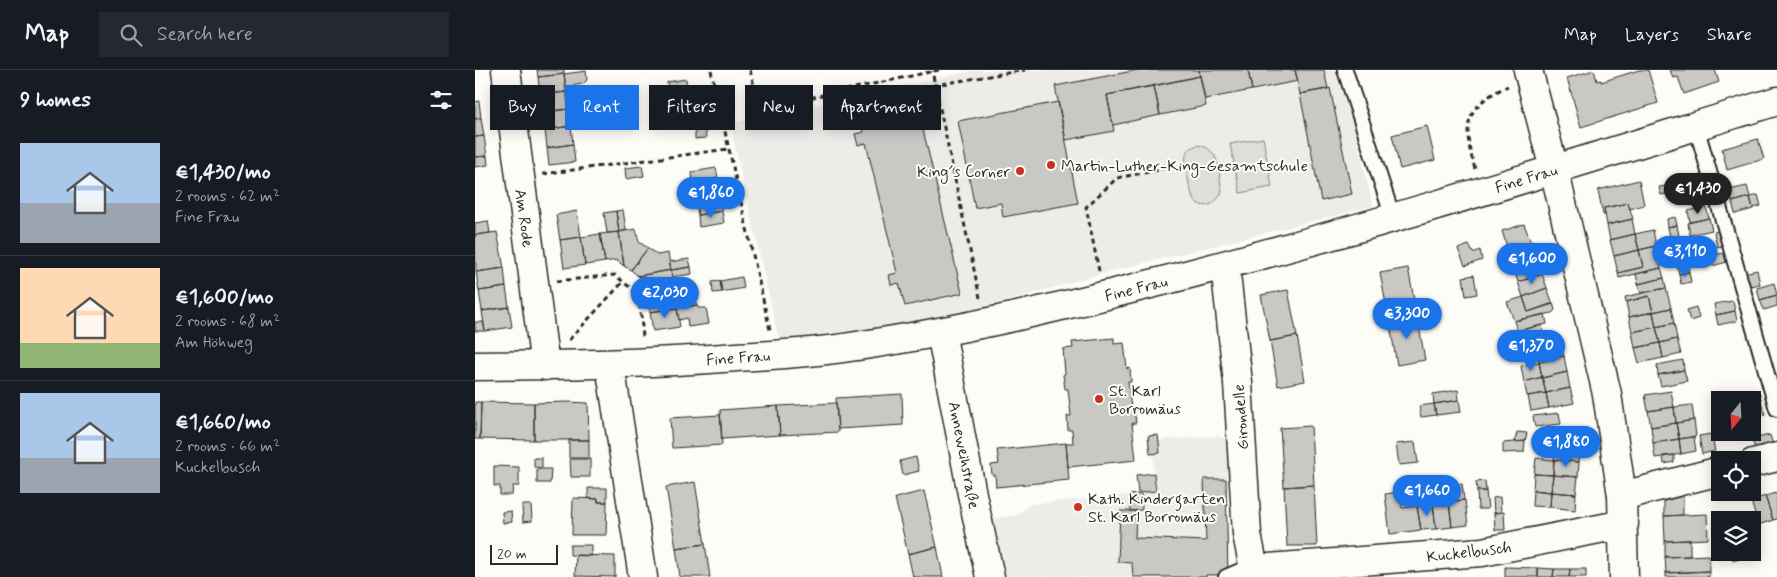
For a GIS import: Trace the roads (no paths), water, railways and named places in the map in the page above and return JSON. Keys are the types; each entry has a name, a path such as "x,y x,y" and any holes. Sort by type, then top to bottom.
{"street":[{"name":"Am Rode","path":"506,70 545,366"},
{"path":"1521,77 1554,169 1607,394 1622,496 1624,577"},
{"name":"Fine Frau","path":"475,366 611,365 785,354 847,348 941,332 1103,297 1225,265 1393,218 1777,102"},
{"name":"Girondelle","path":"1225,265 1238,383 1247,534 1253,570"},
{"name":"Anneweihstraße","path":"941,332 990,577"},
{"path":"611,365 643,577"},
{"path":"1761,461 1777,457"},
{"path":"1622,496 1711,473"},
{"name":"Kuckelbusch","path":"1253,570 1482,552 1624,524"}],"lane":[{"path":"1345,70 1393,218"},
{"path":"1696,126 1777,409"},
{"path":"1225,577 1240,571 1253,570"}],"place":[{"name":"Martin-Luther-King-Gesamtschule","path":"1051,165"},
{"name":"King´s Corner","path":"1020,171"},
{"name":"St. Karl Borromäus","path":"1099,399"},
{"name":"Kath. Kindergarten St. Karl Borromäus","path":"1078,507"}]}
